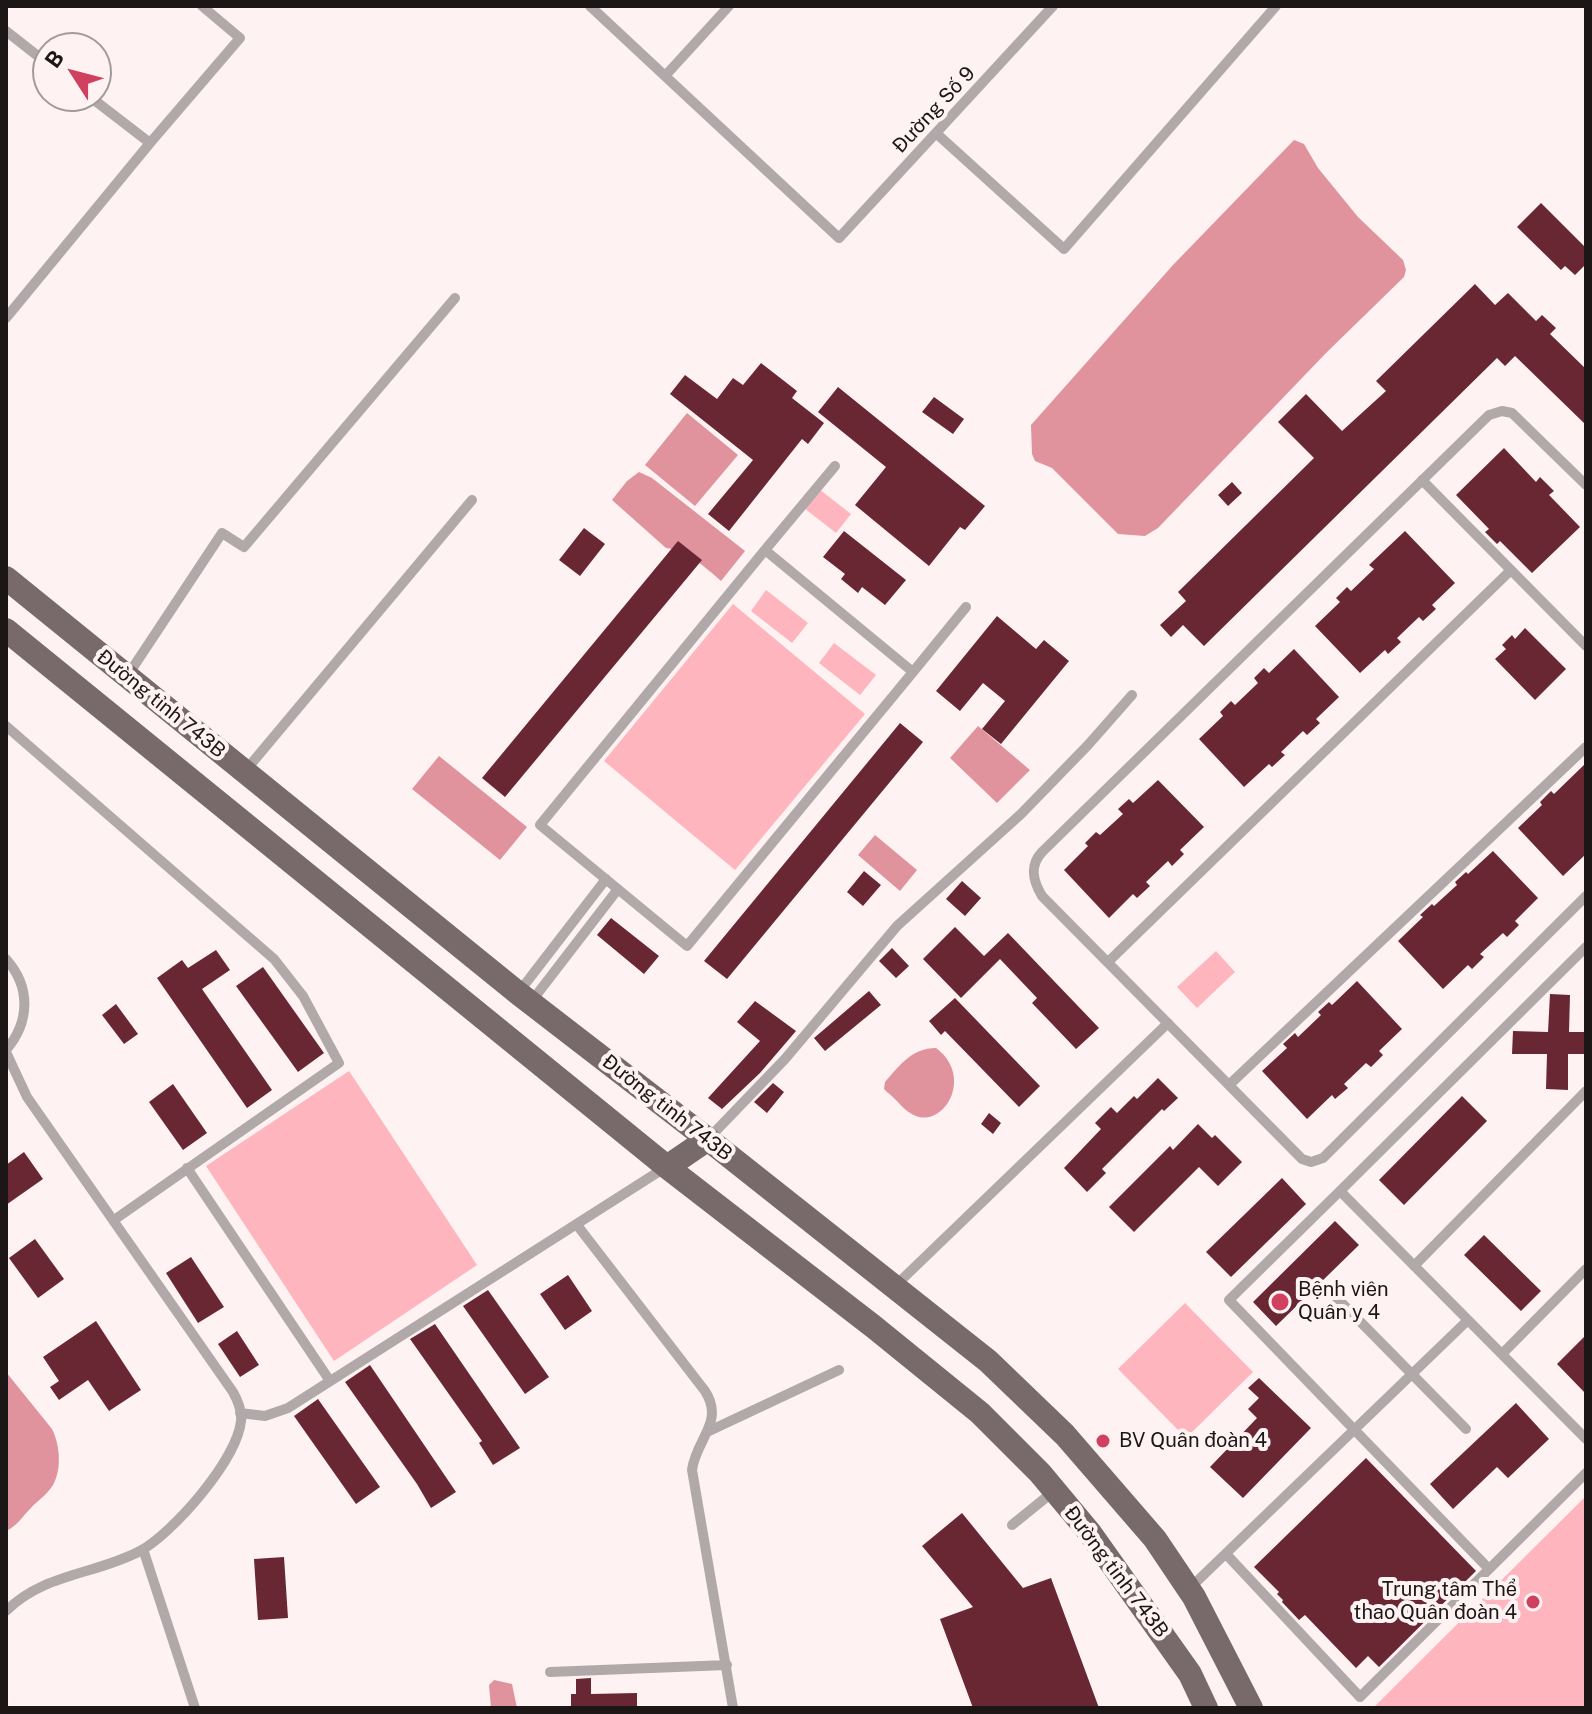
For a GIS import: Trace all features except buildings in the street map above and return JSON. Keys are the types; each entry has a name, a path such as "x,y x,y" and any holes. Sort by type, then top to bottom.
{"main road":[{"name":"Đường tỉnh 743B","path":"6,578 524,998 988,1361 1065,1435 1155,1539 1189,1589 1251,1708"},
{"name":"Đường tỉnh 743B","path":"6,630 667,1167 980,1413 1011,1441 1090,1533 1190,1674 1206,1708"},
{"path":"667,1167 708,1139"}],"lane":[{"path":"6,318 240,38 202,6"},
{"path":"590,6 665,76 729,6"},
{"name":"Đường Số 9","path":"665,76 839,238 1053,6"},
{"path":"937,134 1064,249 1276,6"},
{"path":"6,31 32,51"},
{"path":"110,112 150,143"},
{"path":"127,676 222,533 244,547 455,298"},
{"path":"1586,485 1517,416 1502,411 1489,415 1037,857 1033,874 1042,896 1302,1159 1311,1162 1319,1160 1586,896"},
{"path":"835,466 540,825 687,946 966,607"},
{"path":"1422,480 1586,646"},
{"path":"245,772 472,500"},
{"path":"765,550 913,672"},
{"path":"1108,962 1511,570"},
{"path":"708,1139 785,1059 897,926 1021,814 1132,695"},
{"path":"6,726 274,959 303,996 339,1063 114,1220"},
{"path":"1229,1085 1586,747"},
{"path":"524,998 606,879"},
{"path":"524,998 618,889"},
{"path":"1489,1569 1229,1300 1586,947"},
{"path":"6,959 20,979 25,1004 20,1029 6,1051 27,1097 233,1392 241,1421 230,1451 205,1489 176,1522 143,1549 47,1582 10,1601 6,1611"},
{"path":"893,1288 1168,1023"},
{"path":"1414,1266 1586,1091"},
{"path":"240,1413 256,1416 280,1412 667,1167"},
{"path":"187,1168 330,1381"},
{"path":"1340,1191 1586,1439"},
{"path":"577,1225 710,1398 713,1416 693,1459 693,1481 733,1708"},
{"path":"1502,1354 1586,1269"},
{"path":"1330,1291 1466,1429"},
{"path":"1189,1589 1468,1320"},
{"path":"706,1433 839,1370"},
{"path":"1226,1554 1360,1697 1586,1473"},
{"path":"1012,1525 1054,1491"},
{"path":"143,1549 195,1708"},
{"path":"550,1672 727,1665"}],"shaded area":[{"path":"1294,140 1304,144 1318,168 1358,217 1403,260 1406,270 1404,277 1326,353 1158,528 1145,536 1118,534 1052,468 1035,461 1031,425 1173,265"},
{"path":"687,413 738,455 695,506 645,465"},
{"path":"639,472 652,478 745,551 721,581 688,556 666,548 612,500"},
{"path":"819,489 851,514 836,533 804,508"},
{"path":"766,590 808,623 792,643 751,611"},
{"path":"733,604 865,714 735,870 604,761"},
{"path":"834,643 876,675 860,695 819,663"},
{"path":"978,726 1030,770 997,803 950,758"},
{"path":"439,756 527,827 500,860 412,789"},
{"path":"875,835 917,870 900,891 858,855"},
{"path":"1216,951 1235,972 1197,1008 1177,987"},
{"path":"936,1048 947,1059 953,1072 951,1097 937,1114 916,1116 884,1089 885,1082 913,1054"},
{"path":"349,1071 477,1265 334,1361 206,1166"},
{"path":"1185,1303 1253,1372 1186,1438 1118,1369"},
{"path":"6,1372 52,1429 59,1457 58,1472 51,1489 6,1531"},
{"name":"Trung tâm Thể thao Quân đoàn 4","path":"1586,1496 1586,1708 1373,1708"},
{"path":"494,1680 512,1684 517,1708 491,1708 489,1685"}],"place":[{"name":"Bệnh viên Quân y 4","path":"1280,1302"},
{"name":"BV Quân đoàn 4","path":"1103,1441"},
{"name":"Trung tâm Thể thao Quân đoàn 4","path":"1533,1602"}]}
